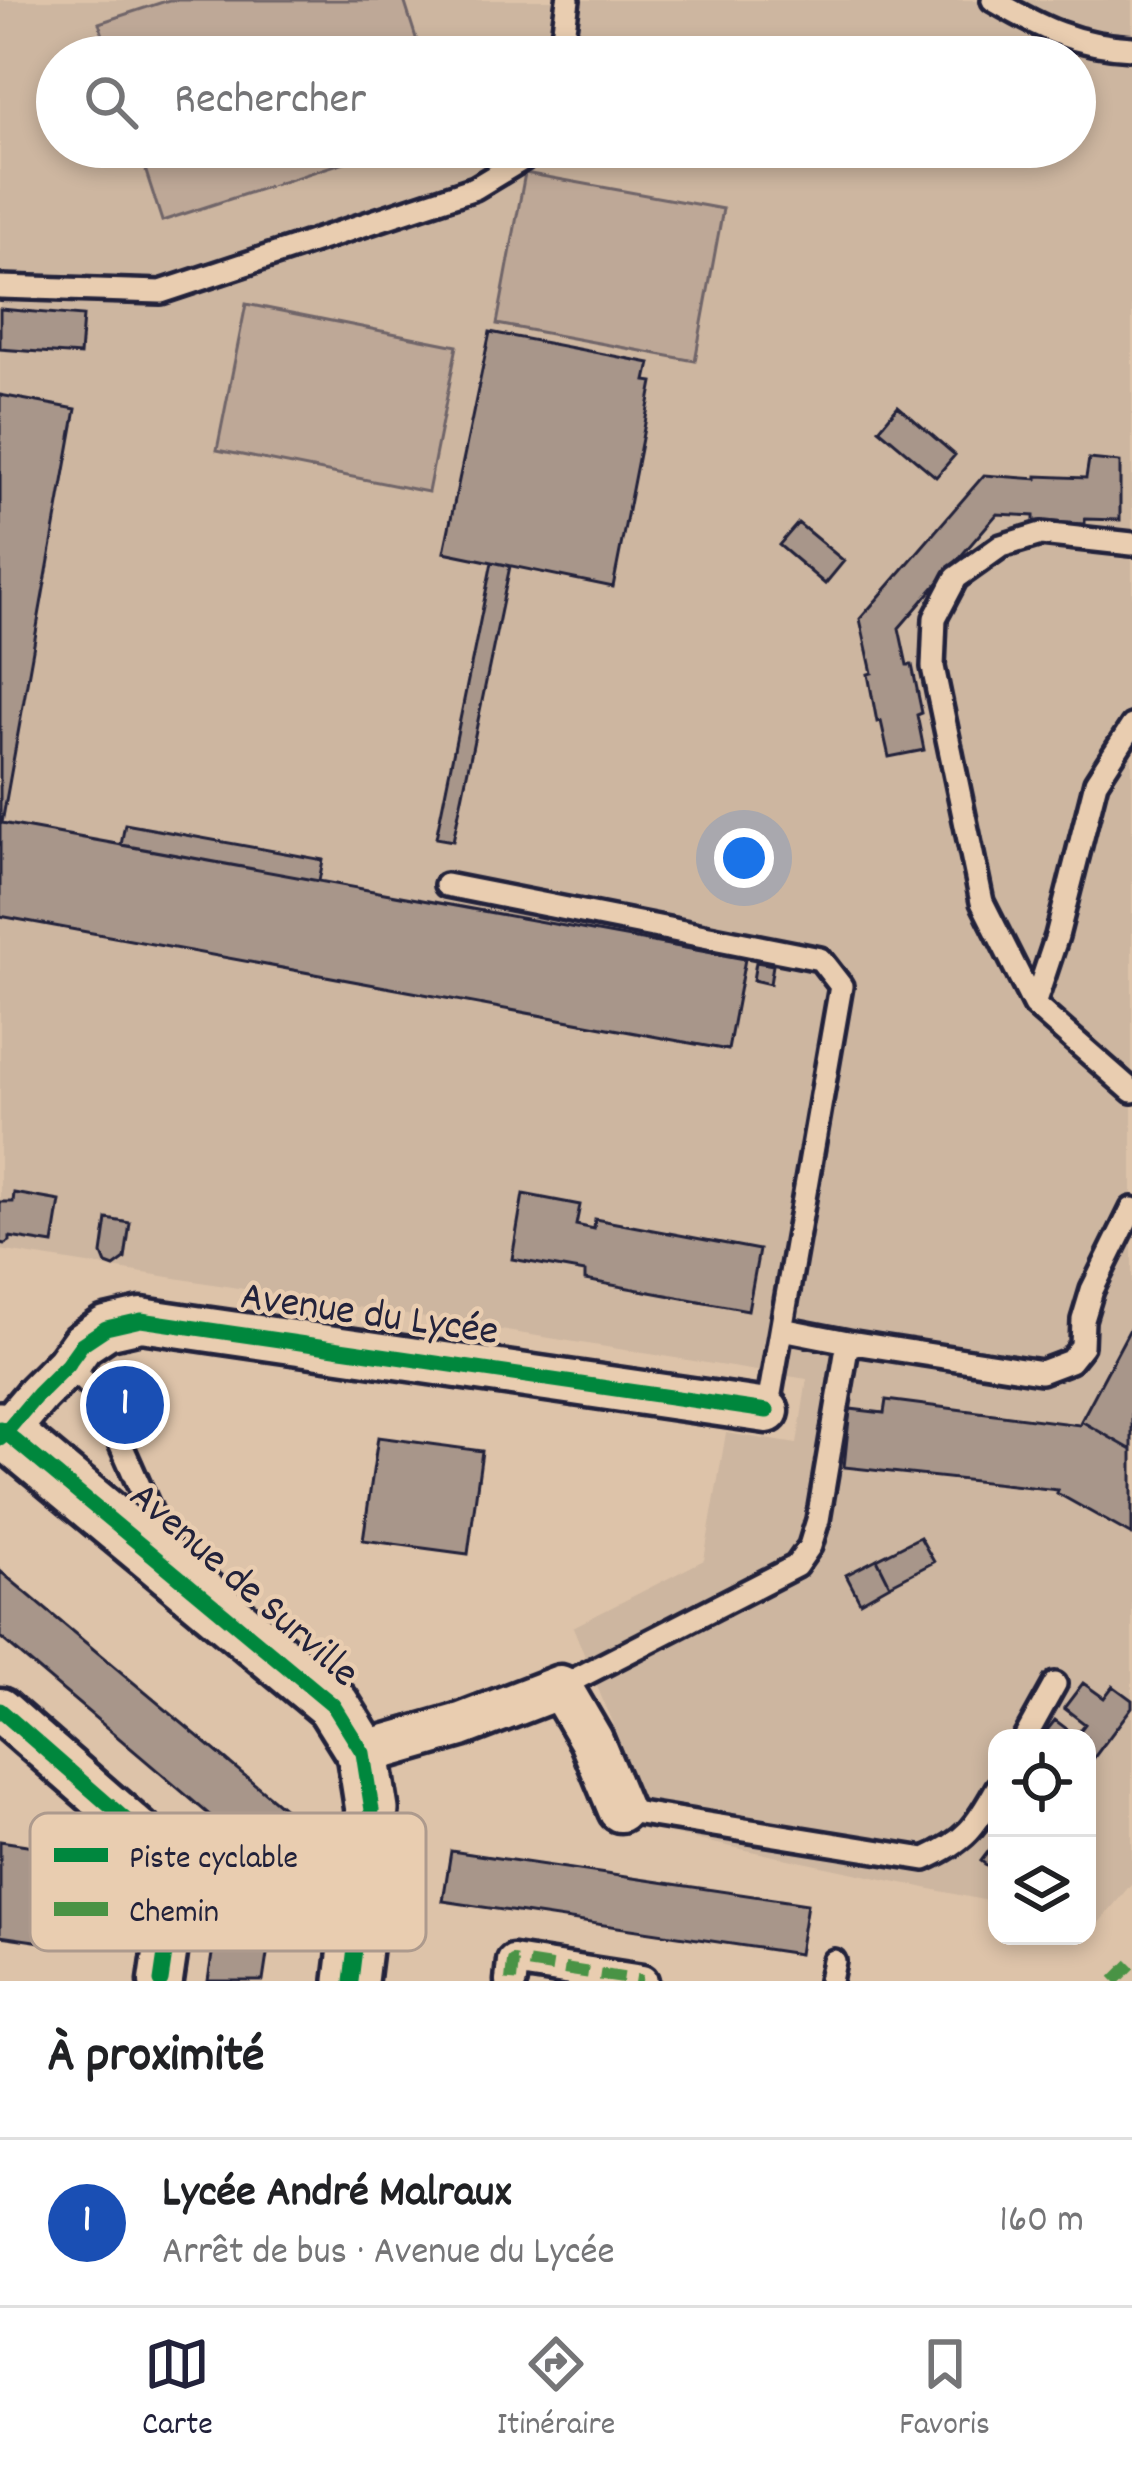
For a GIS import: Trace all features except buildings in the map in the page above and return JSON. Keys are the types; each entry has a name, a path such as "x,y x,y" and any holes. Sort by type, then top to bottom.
{"street":[{"name":"Avenue du Lycée","path":"2,1433 82,1344 106,1328 141,1319 767,1412"},
{"name":"Avenue de Surville","path":"2,1433 333,1705 364,1753 372,1813"},
{"path":"364,1753 461,1725 560,1687 591,1740 620,1810"},
{"path":"0,1710 117,1813"},
{"path":"161,1981 165,1951"},
{"name":"Avenue de Surville","path":"351,1981 355,1951"},
{"path":"511,1981 514,1961 642,1981"}],"lane":[{"path":"563,36 568,0"},
{"path":"993,0 1044,29 1067,36"},
{"path":"1096,45 1132,49"},
{"path":"0,287 160,292 475,188 508,168"},
{"path":"1132,544 1041,534 1001,546 956,578 934,618 933,667 982,902 1034,1005 1132,1091"},
{"path":"1034,1005 1057,936 1096,782 1132,727"},
{"path":"446,885 820,959 841,986 767,1412"},
{"path":"782,1329 1042,1372 1070,1361 1082,1346 1092,1290 1132,1209"},
{"path":"560,1687 796,1567 810,1546 818,1520 848,1342"},
{"path":"67,1366 99,1395 179,1580"},
{"path":"1030,1729 1055,1684"},
{"path":"620,1810 926,1859 952,1848 974,1829 988,1804"}],"shaded area":[{"path":"0,0 1132,0 1132,1883 1098,1924 1096,1729 988,1729 988,1901 656,1831 573,1627 704,1560 726,1433 797,1444 807,1379 0,1250"},
{"path":"169,0 404,0 415,36 103,36 99,23"},
{"path":"145,168 326,168 162,221"},
{"path":"525,173 723,209 695,361 497,324"},
{"path":"246,304 457,346 428,492 217,450"}],"marked path":[{"path":"511,1981 513,1961 642,1981"},
{"path":"1114,1981 1132,1963"}],"cycle path":[{"path":"0,1439 82,1344 106,1328 141,1320 767,1411"},
{"path":"0,1428 333,1705 363,1753 372,1813"},
{"path":"0,1710 118,1813"},
{"path":"161,1981 165,1951"},
{"path":"351,1981 355,1951"}],"place":[{"name":"Lycée André Malraux","path":"125,1405"}]}
